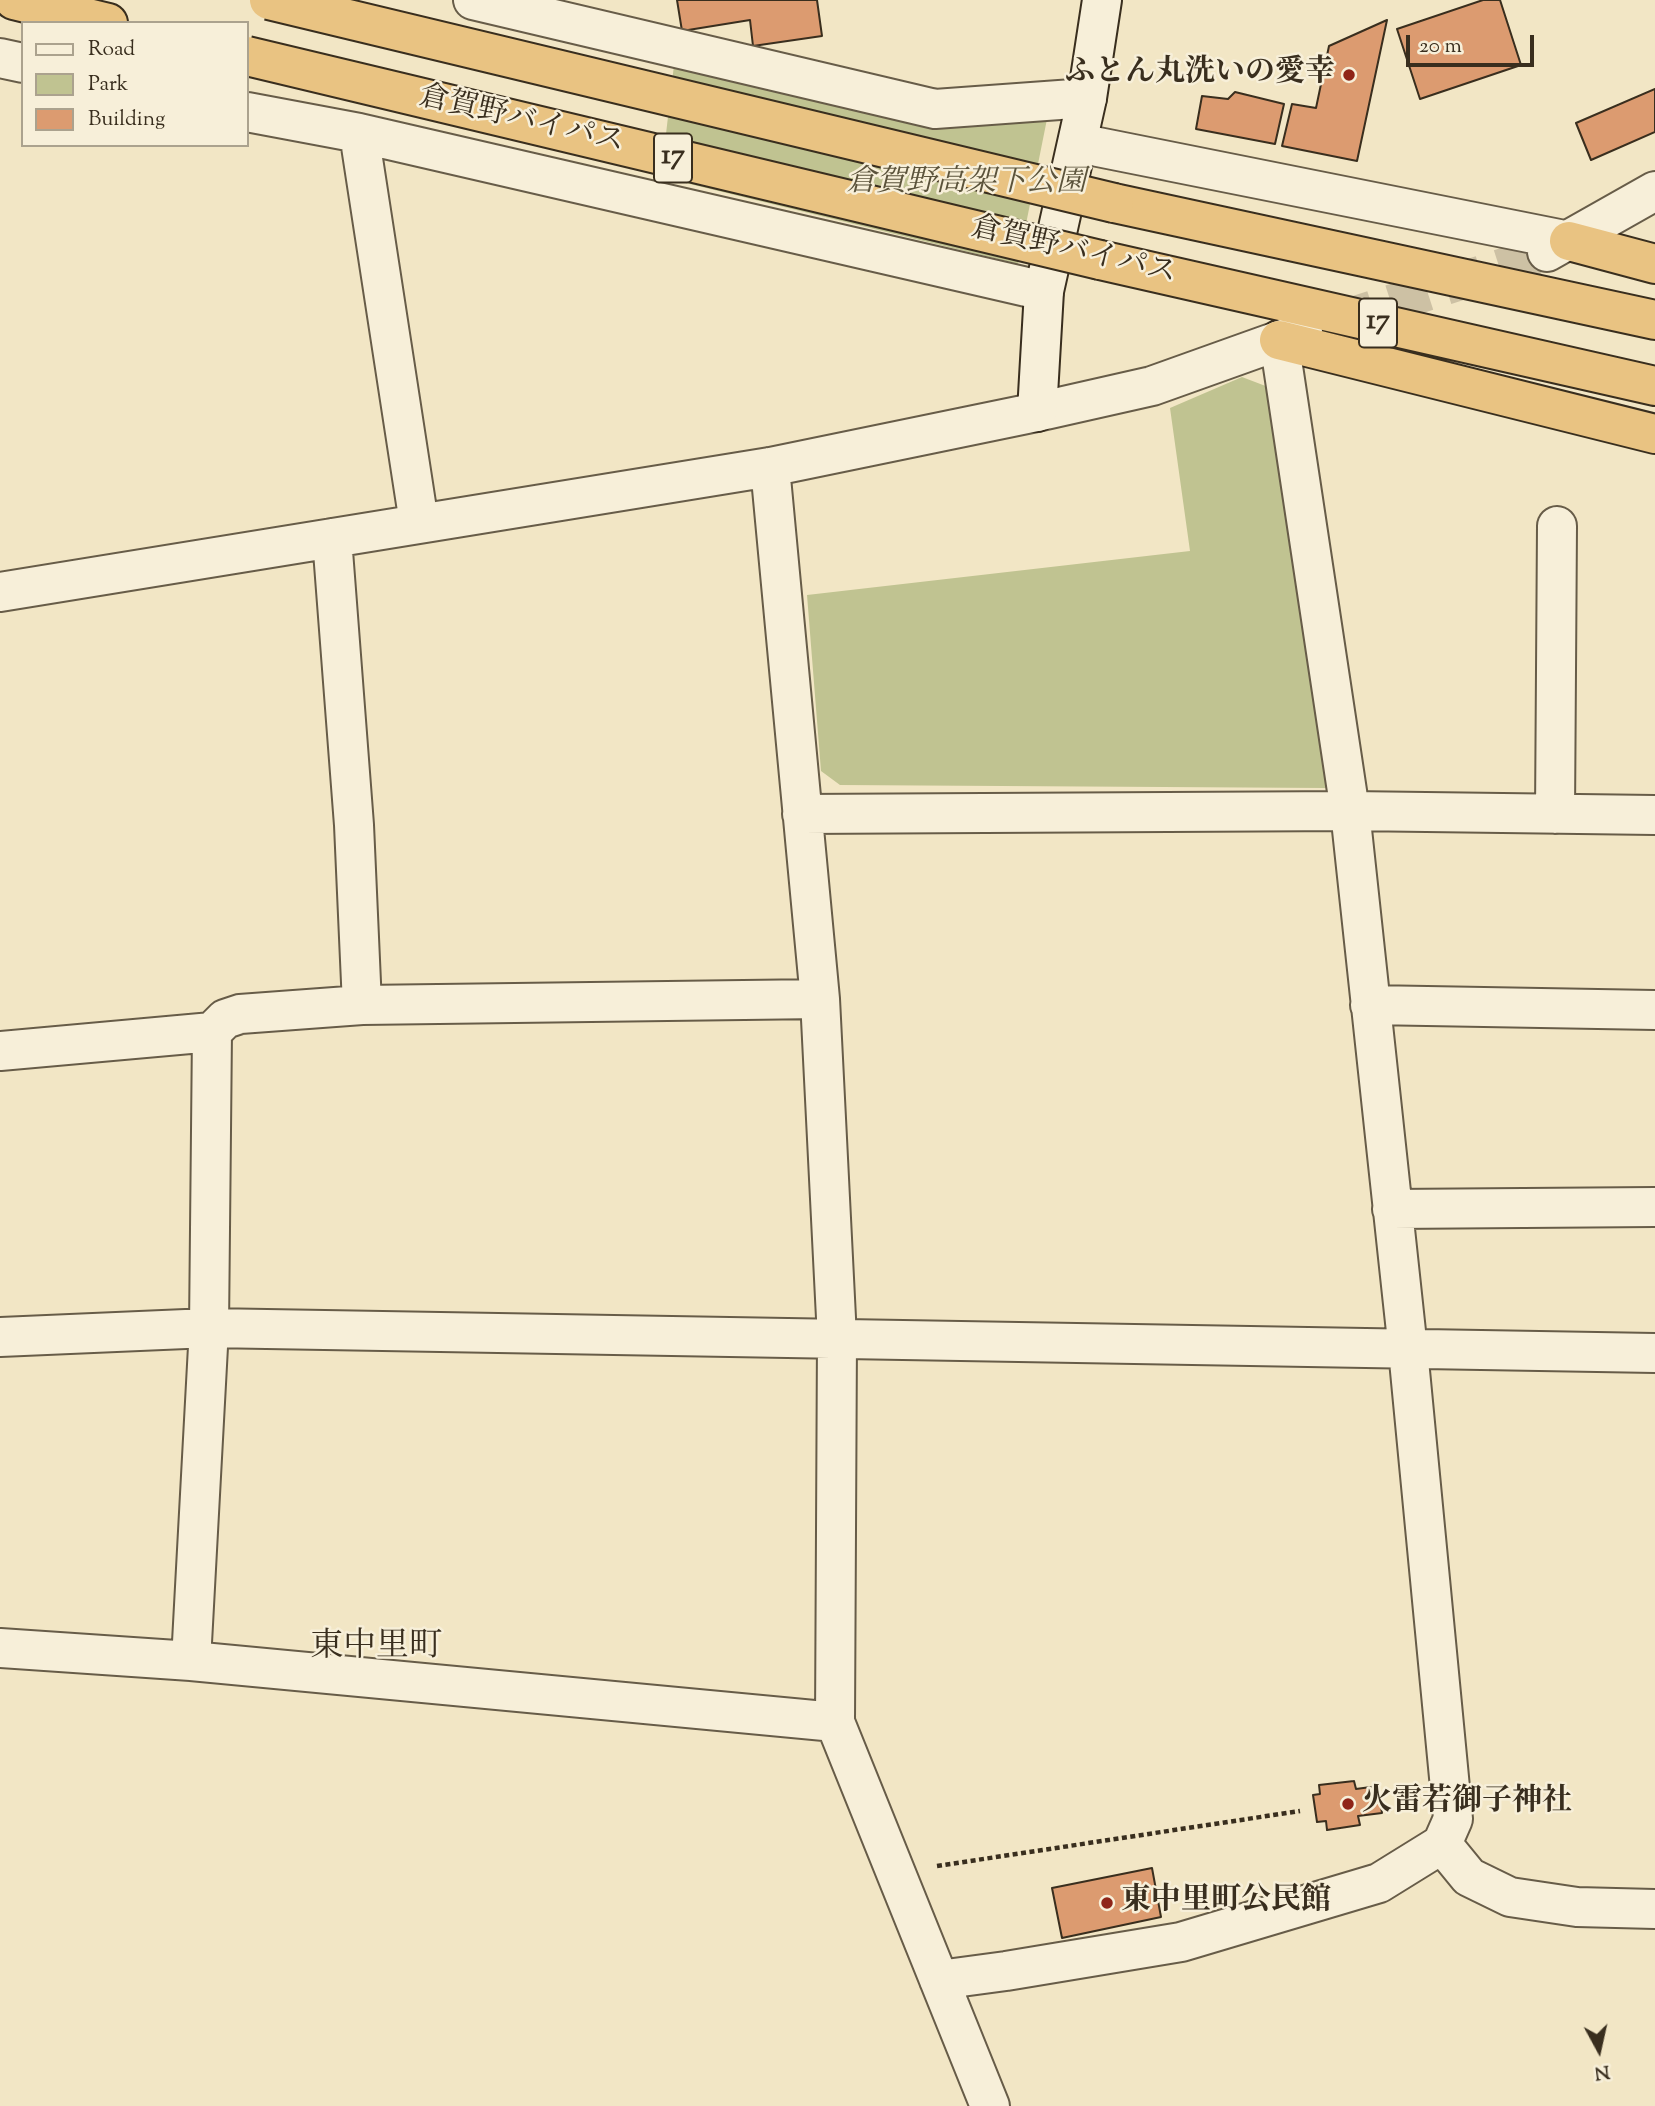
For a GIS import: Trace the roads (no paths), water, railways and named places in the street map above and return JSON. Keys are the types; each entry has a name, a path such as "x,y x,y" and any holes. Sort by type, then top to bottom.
{"highway":[{"path":"13,0 100,21"},
{"name":"倉賀野バイパス","path":"269,0 1114,203 1655,320"},
{"name":"倉賀野バイパス","path":"248,56 1100,260 1655,386"},
{"path":"1555,248 1655,264"},
{"path":"1294,335 1655,434"}],"street":[{"path":"473,0 935,109 1087,98"},
{"path":"1037,412 1044,291 1087,98 1102,0"},
{"path":"0,58 21,63"},
{"path":"248,113 359,133 1044,291"},
{"path":"359,133 419,523"},
{"path":"1078,143 1555,248 1655,191"},
{"path":"0,592 771,467 1152,386 1294,335 1350,811 1408,1349 1453,1818 1442,1844 1379,1883 1181,1942 939,1980"},
{"path":"771,467 820,999 837,1338 835,1722 990,2106"},
{"path":"1555,814 1557,526"},
{"path":"332,538 354,825 362,1005"},
{"path":"802,814 1350,811 1655,815"},
{"path":"0,1051 212,1032 225,1019 240,1014 362,1005 820,999"},
{"path":"1370,1005 1655,1010"},
{"path":"191,1661 209,1328 212,1032"},
{"path":"1392,1209 1655,1207"},
{"path":"0,1337 209,1328 1655,1353"},
{"path":"0,1648 191,1661 835,1722"},
{"path":"1442,1844 1469,1878 1510,1897 1577,1907 1655,1909"}],"tunnel":[{"path":"1337,321 1541,255"}],"place":[{"name":"ふとん丸洗いの愛幸","path":"1349,75"},
{"name":"火雷若御子神社","path":"1348,1804"},
{"name":"東中里町公民館","path":"1107,1903"}],"district":[{"name":"東中里町","path":"376,1649"}],"park label":[{"name":"倉賀野高架下公園","path":"966,185"}]}
